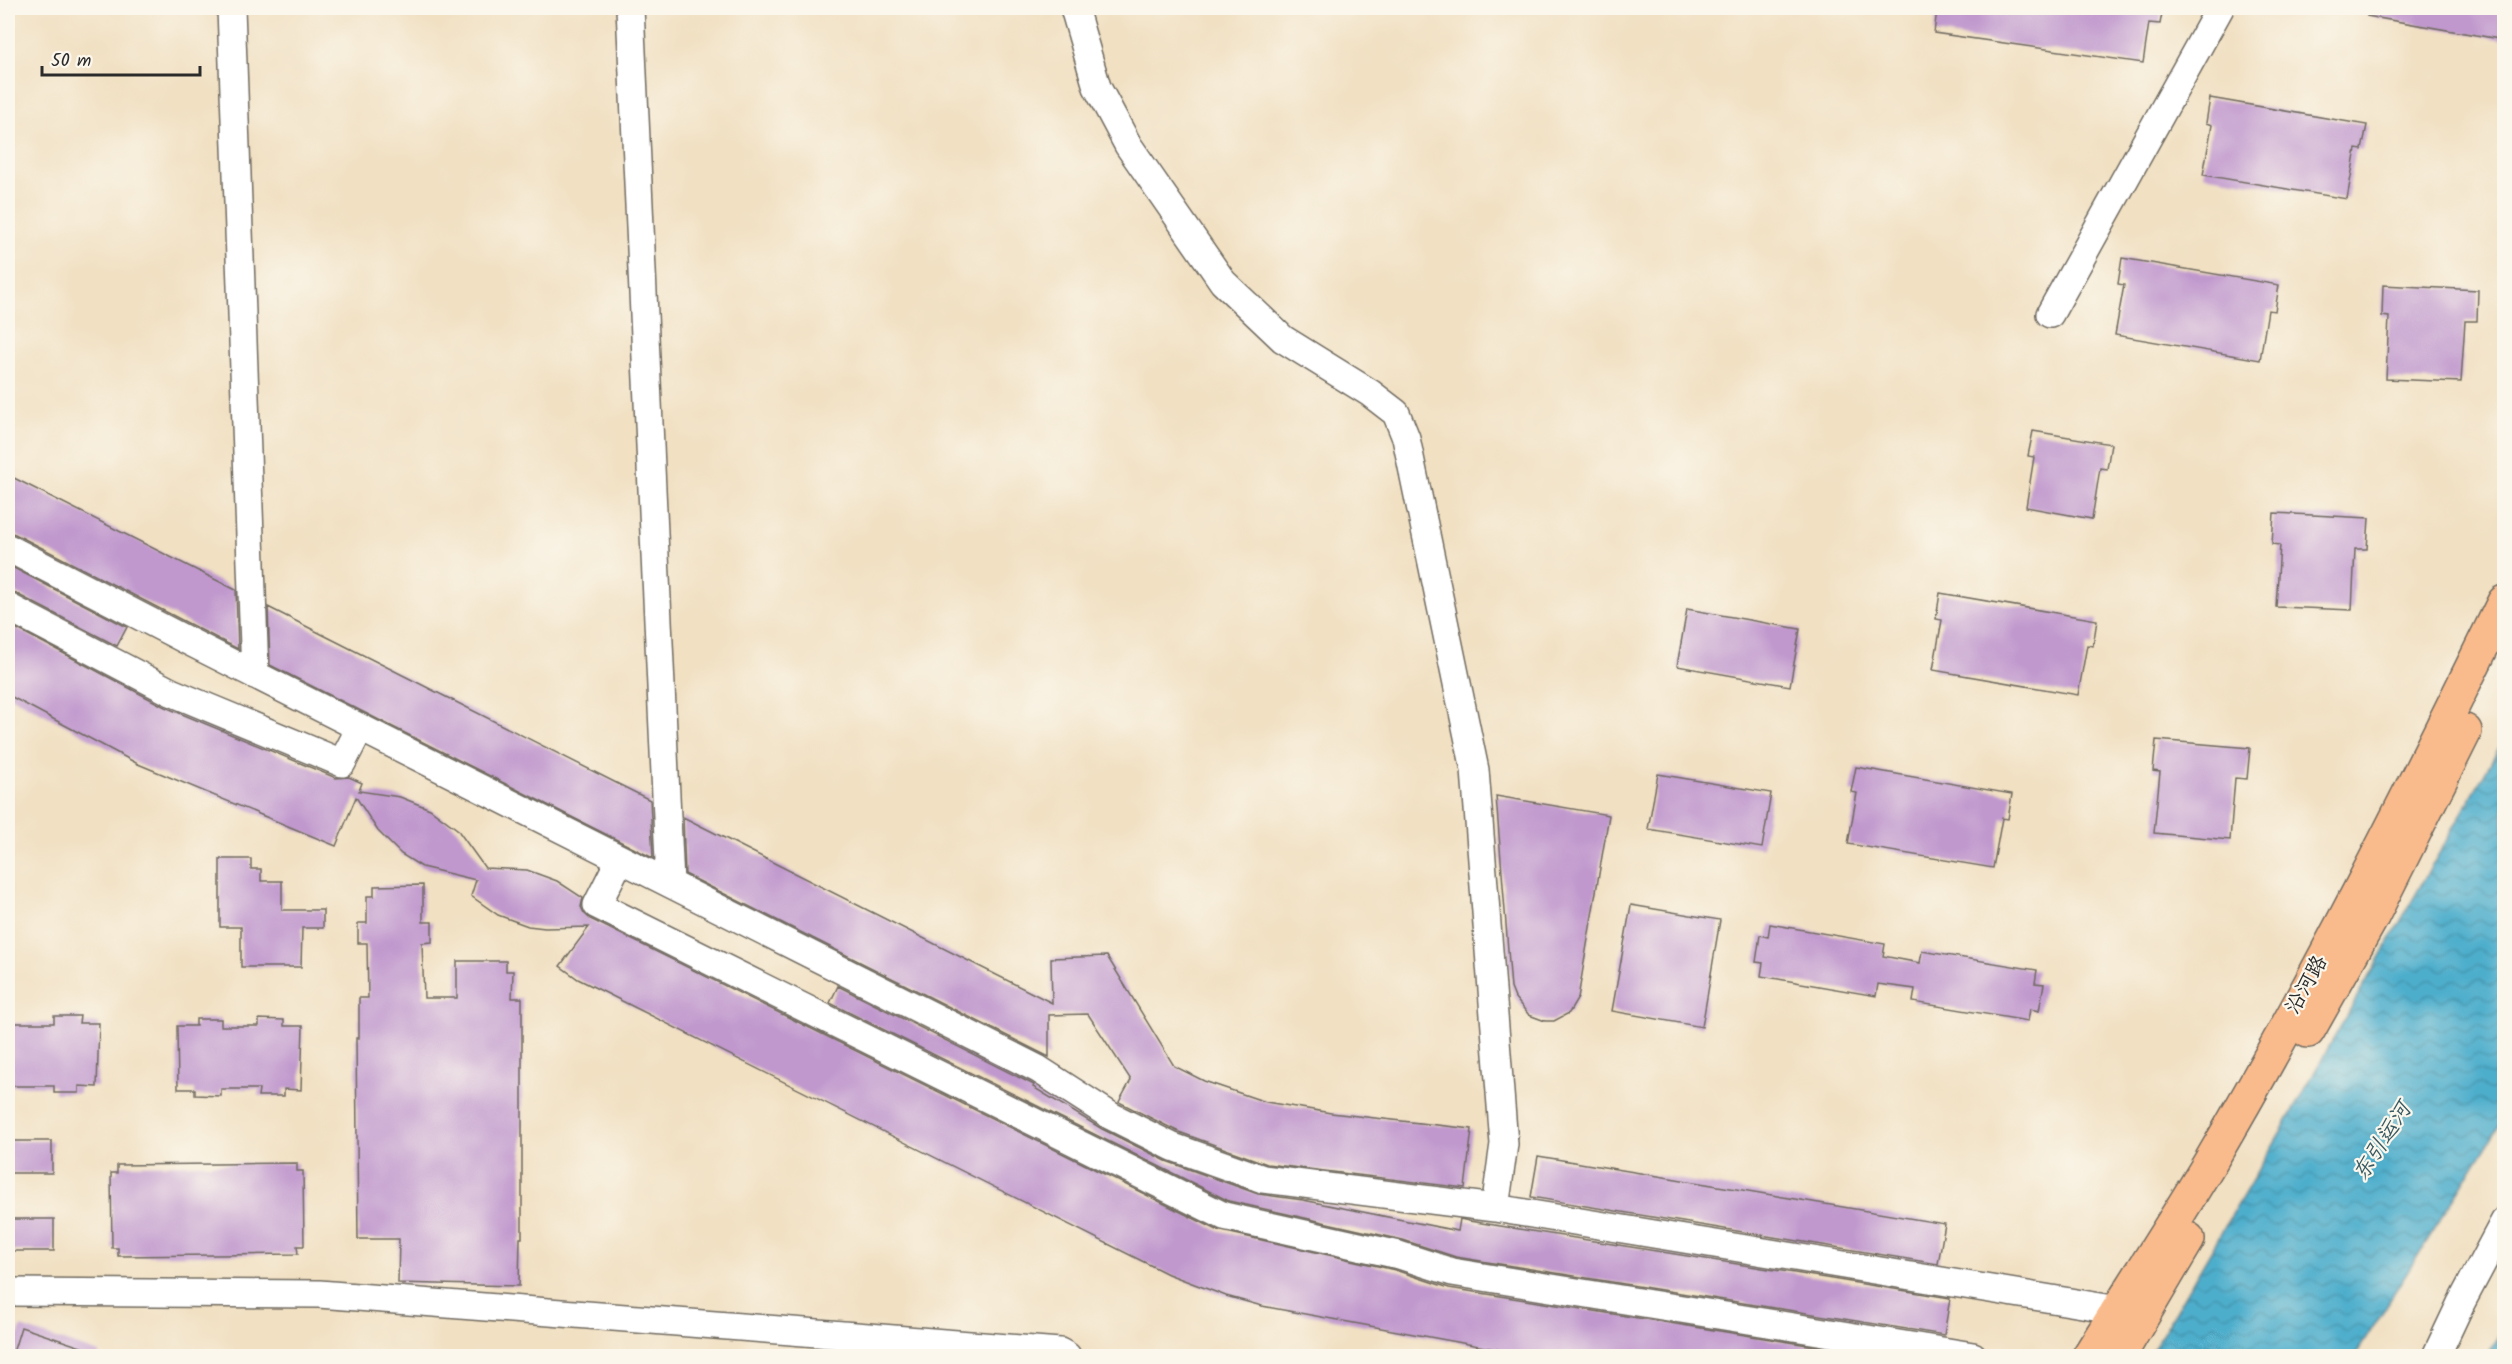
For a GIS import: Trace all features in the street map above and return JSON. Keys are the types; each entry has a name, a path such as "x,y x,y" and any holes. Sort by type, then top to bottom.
{"main road":[{"name":"沿河路","path":"2090,1356 2209,1163 2349,908 2505,602"},
{"name":"沿河路","path":"2119,1356 2372,919 2505,652"}],"street":[{"path":"231,8 255,675"},
{"path":"630,8 669,884"},
{"path":"1074,8 1097,87 1128,145 1223,282 1283,339 1370,393 1396,413 1406,438 1475,770 1504,1144 1495,1208"},
{"path":"2050,314 2220,8"},
{"path":"8,548 255,675 1038,1069 1111,1116 1173,1147 1263,1179 1495,1208 2119,1310"},
{"path":"8,607 171,692 342,763 360,728"},
{"path":"620,859 597,905 1224,1216 1399,1255 1452,1272 1973,1356"},
{"path":"2436,1356 2461,1303 2505,1222"},
{"path":"8,1292 319,1294 1060,1352 1067,1356"}],"water":[{"name":"东引运河","path":"2504,739 2504,1118 2355,1356 2149,1356 2280,1133"},
{"path":"2504,1328 2504,1356 2487,1356"}],"building":[{"path":"1957,8 2163,8 2160,24 2149,23 2143,63 1934,33 1937,10 1956,13"},
{"path":"2367,8 2505,8 2505,40 2367,16"},
{"path":"2210,98 2367,125 2362,150 2356,149 2347,199 2203,175 2212,125 2206,123"},
{"path":"2122,258 2279,285 2275,311 2268,310 2260,360 2115,335 2124,285 2118,284"},
{"path":"2383,285 2478,290 2477,321 2465,321 2461,382 2386,379 2389,317 2382,316"},
{"path":"2033,431 2111,444 2107,469 2100,468 2092,519 2026,507 2034,457 2028,456"},
{"path":"8,475 236,590 238,649 8,532"},
{"path":"2274,513 2369,518 2367,549 2355,549 2352,610 2276,607 2280,545 2272,544"},
{"path":"8,565 127,627 117,646 8,591"},
{"path":"1940,593 2097,620 2093,646 2087,645 2078,695 1933,670 1942,620 1936,619"},
{"path":"268,607 650,800 653,858 270,665"},
{"path":"1687,609 1800,629 1790,686 1677,666"},
{"path":"8,624 165,707 336,778 349,777 362,783 359,791 400,797 430,809 457,829 485,868 527,870 557,881 583,898 581,907 590,919 1217,1230 1395,1270 1449,1288 1877,1356 1533,1356 1262,1306 1226,1296 1168,1274 578,979 560,966 589,927 528,926 498,915 471,896 476,880 422,867 401,854 378,831 356,797 336,846 138,764 8,695"},
{"path":"2156,740 2250,748 2247,779 2235,778 2230,840 2154,833 2160,772 2153,771"},
{"path":"1856,767 2012,794 2008,819 2002,818 1993,868 1848,844 1857,793 1851,792"},
{"path":"1658,774 1771,793 1762,848 1648,829"},
{"path":"1496,796 1609,815 1578,998 1569,1013 1554,1021 1545,1021 1529,1015 1515,998 1511,988"},
{"path":"683,817 1052,1003 1051,958 1107,956 1174,1066 1204,1081 1266,1102 1331,1113 1472,1129 1465,1188 1267,1164 1179,1132 1119,1102 1131,1080 1088,1014 1049,1015 1049,1057 685,874"},
{"path":"220,859 251,859 251,869 261,869 261,881 282,881 282,910 323,910 323,928 302,928 301,967 241,967 241,927 220,927"},
{"path":"423,885 423,922 432,922 432,942 422,943 424,998 457,998 457,961 506,961 506,971 513,971 512,998 522,998 522,1238 520,1238 519,1286 398,1283 399,1239 358,1239 356,1038 359,1038 359,998 368,998 367,943 358,943 358,923 367,923 367,896 374,896 374,886"},
{"path":"1631,905 1720,920 1702,1027 1612,1011"},
{"path":"1770,924 1885,944 1883,956 1920,963 1922,951 2037,970 2035,983 2044,984 2039,1011 2030,1009 2028,1021 1913,1002 1915,989 1878,984 1876,996 1761,976 1763,963 1756,962 1760,935 1768,937"},
{"path":"838,986 1034,1085 1033,1087 1102,1129 1166,1161 1258,1194 1303,1200 1458,1231 1460,1219 1950,1298 1944,1335 1456,1257 1403,1240 1229,1201 830,1003"},
{"path":"54,1016 80,1016 79,1023 99,1023 97,1087 79,1086 79,1093 54,1093 54,1086 8,1086 8,1023 54,1023"},
{"path":"196,1019 221,1019 221,1026 259,1026 259,1019 284,1020 284,1026 303,1026 301,1090 284,1089 284,1096 258,1096 259,1089 221,1089 221,1096 195,1095 195,1089 178,1089 177,1026 196,1026"},
{"path":"8,1141 52,1141 52,1173 8,1173"},
{"path":"1538,1156 1945,1224 1938,1264 1531,1197"},
{"path":"297,1163 297,1171 303,1171 304,1246 297,1246 298,1254 118,1256 118,1248 112,1248 111,1173 117,1173 117,1165"},
{"path":"8,1219 54,1219 54,1251 8,1251"},
{"path":"21,1327 99,1353 99,1356 12,1356"}]}
